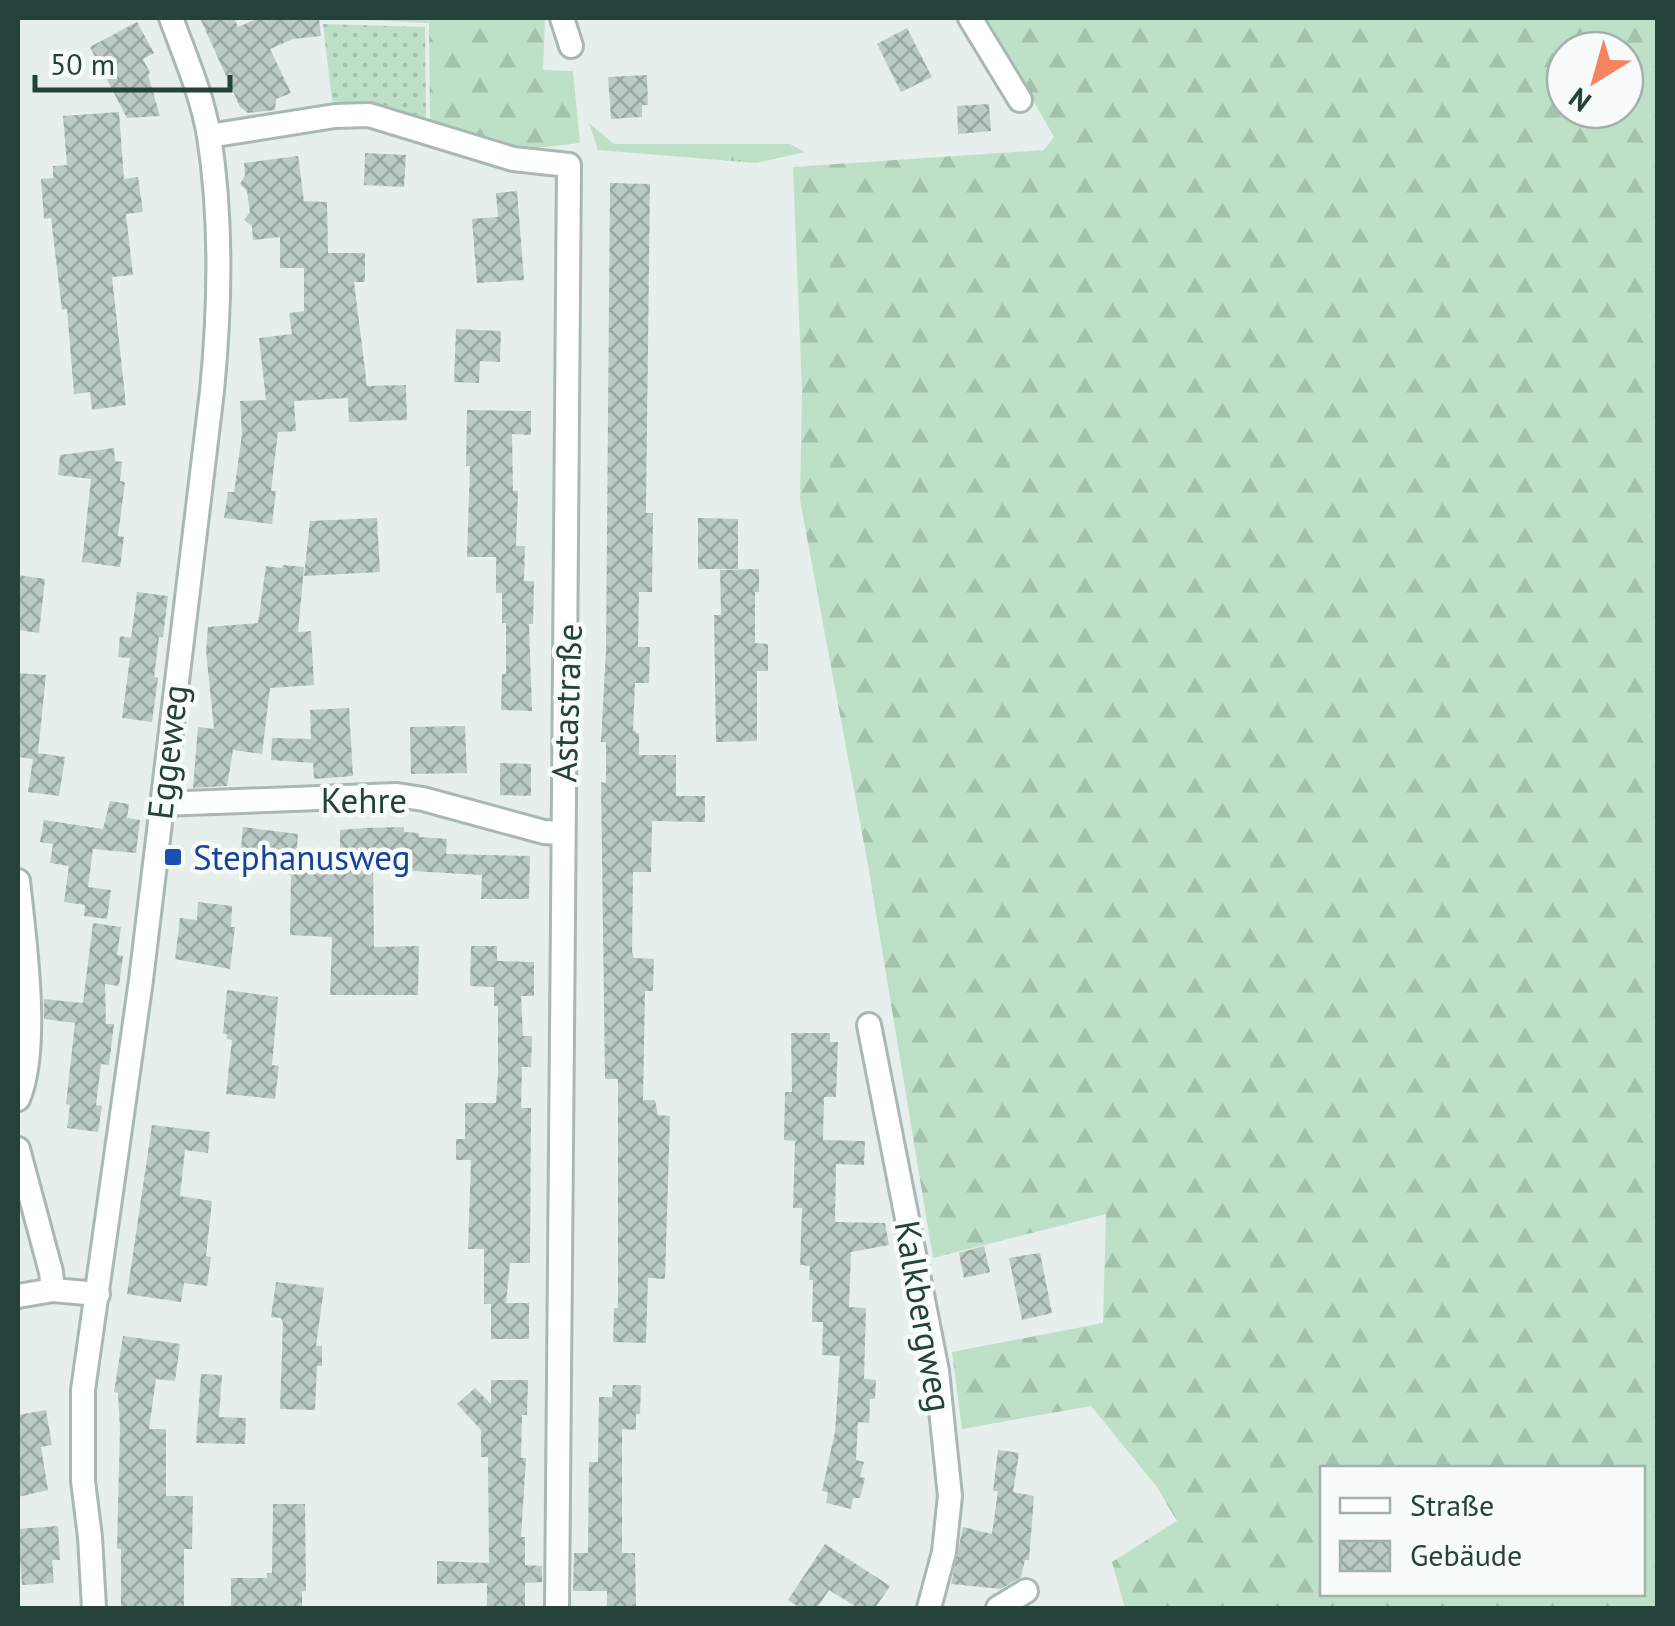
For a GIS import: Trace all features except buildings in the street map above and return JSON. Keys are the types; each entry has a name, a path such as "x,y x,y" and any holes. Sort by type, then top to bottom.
{"street":[{"name":"Eggeweg","path":"94,1608 83,1480 82,1404 213,382 217,282 209,136 172,18"},
{"path":"562,18 571,46"},
{"path":"970,18 1020,100"},
{"name":"Astastraße","path":"209,136 336,116 369,115 514,160 569,165 569,597 562,833 557,1608"},
{"name":"Kehre","path":"161,804 396,795 544,832 562,833"},
{"path":"18,881 27,1000 25,1077 18,1098"},
{"name":"Kalkbergweg","path":"869,1025 937,1371 950,1496 944,1552 928,1608"},
{"path":"18,1149 52,1272 53,1290"},
{"path":"18,1296 53,1290 98,1294"},
{"path":"998,1608 1026,1591"}],"green space":[{"path":"325,18 545,18 543,70 573,71 580,143 526,149 495,146 430,125 429,23"},
{"path":"986,18 1657,18 1657,1608 1125,1608 1112,1562 1177,1521 1157,1487 1091,1406 962,1429 952,1352 1103,1323 1106,1214 933,1258 868,865 800,500 802,391 793,167 1044,150 1054,137"},
{"path":"323,24 425,27 426,121 364,104 332,101"},
{"path":"589,123 614,144 790,144 805,152 756,163 598,150"}],"place":[{"name":"Stephanusweg","path":"173,857"}]}
